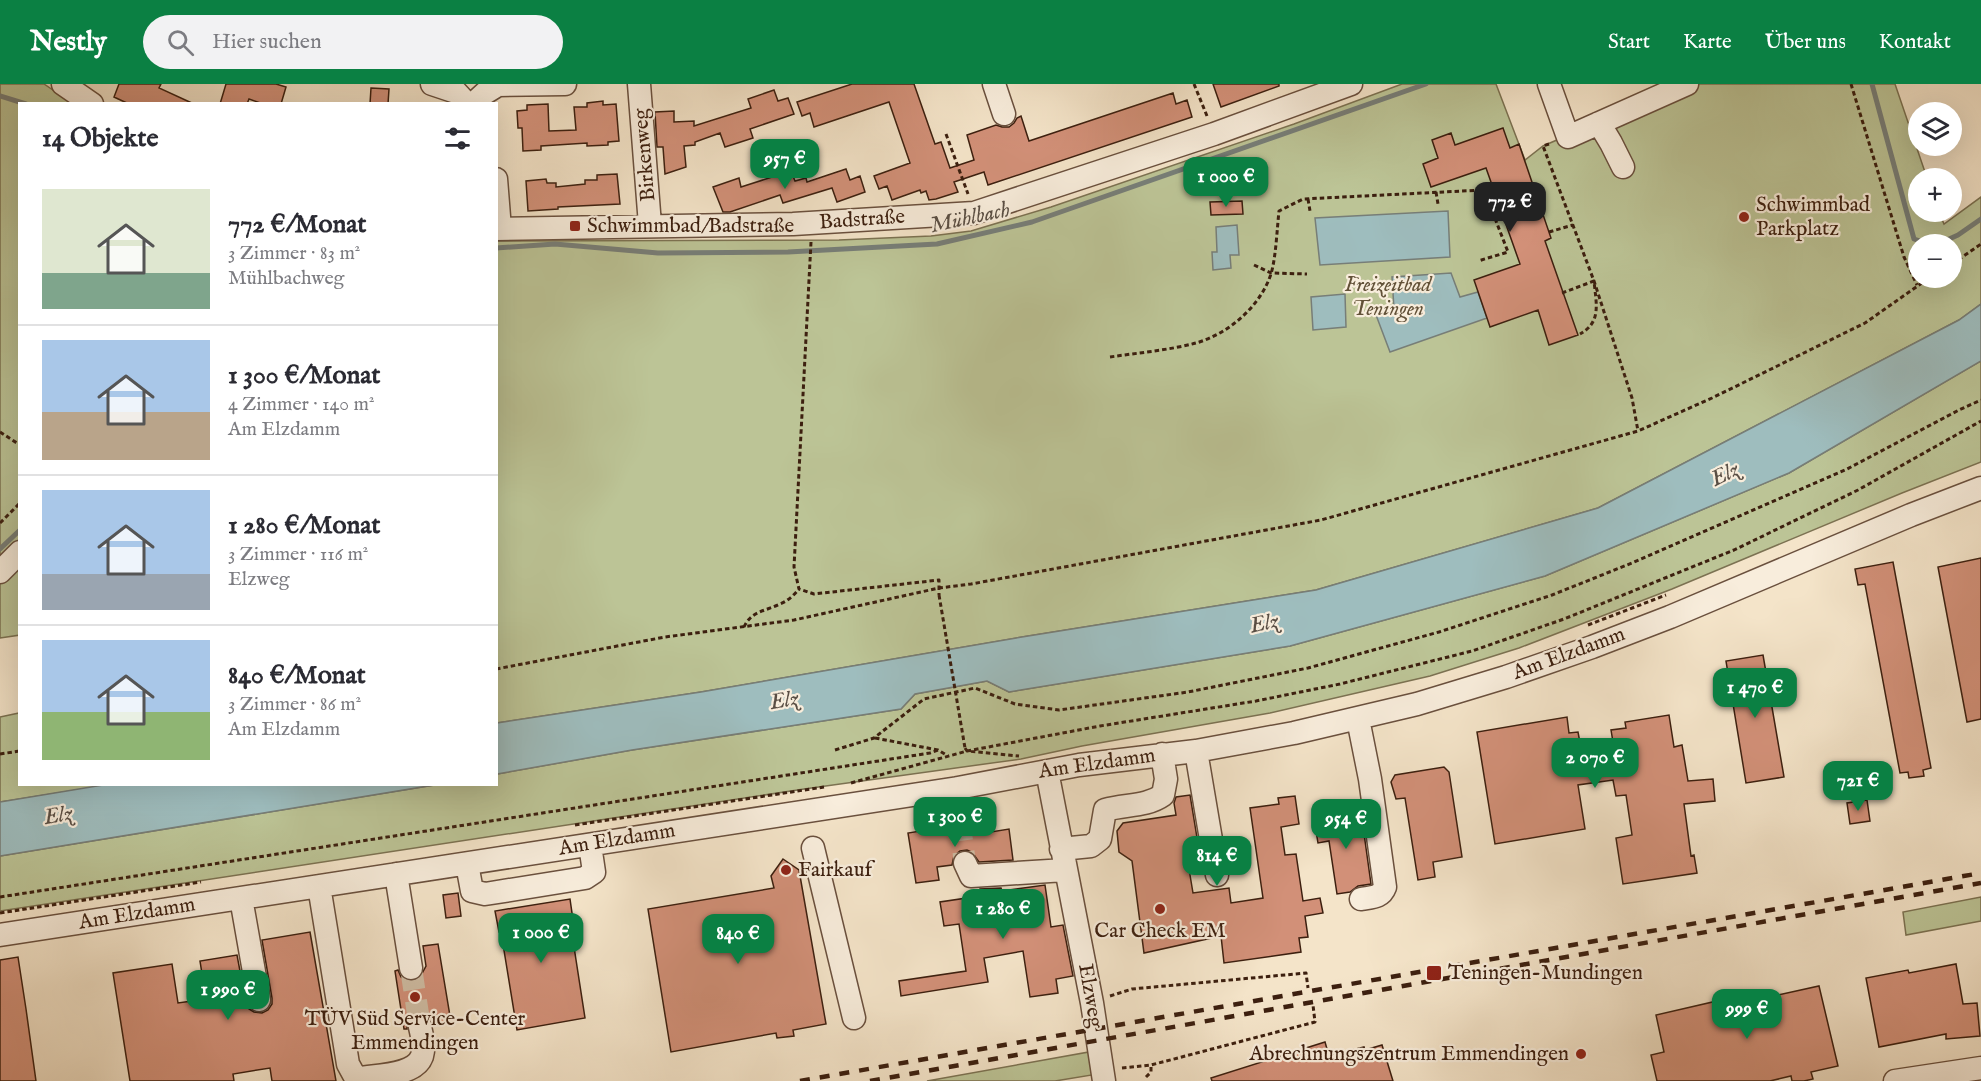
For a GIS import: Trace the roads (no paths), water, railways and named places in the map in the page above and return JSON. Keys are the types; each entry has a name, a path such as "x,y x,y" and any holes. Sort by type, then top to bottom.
{"street":[{"path":"63,84 89,102"},
{"path":"432,84 456,92 465,102"},
{"path":"476,102 498,85 565,84"},
{"name":"Birkenweg","path":"639,84 650,225"},
{"path":"994,84 1004,114"},
{"name":"Badstraße","path":"498,229 811,223 974,213 1214,134 1351,84"},
{"path":"1549,84 1568,137 1687,84"},
{"path":"1599,123 1623,167"},
{"name":"Am Elzdamm","path":"0,935 590,844 832,797 958,788 1047,771 1196,751 1358,719 1506,677 1592,647 1981,488"},
{"path":"0,572 18,554"},
{"path":"1358,719 1370,779 1385,887 1383,893 1377,897 1361,899"},
{"path":"1196,751 1217,875"},
{"path":"965,862 971,876 1063,859 1091,846 1100,839 1105,810 1153,802 1163,795 1166,779 1162,754"},
{"name":"Elzweg","path":"1047,771 1092,1003 1103,1076"},
{"path":"958,788 958,819"},
{"path":"467,864 472,891 485,894 585,878 594,872 590,844"},
{"path":"813,848 854,1018"},
{"path":"396,874 411,968"},
{"path":"319,886 348,1064 354,1075 360,1078 404,1072 415,1065 421,1057 423,1044 420,1027"},
{"path":"241,898 259,1000"},
{"path":"1895,1081 1981,1068"}],"water":[{"path":"1448,211 1450,257 1320,265 1315,218"},
{"path":"1237,225 1239,255 1230,255 1231,268 1213,270 1212,252 1217,252 1216,227"},
{"path":"1451,273 1460,297 1478,292 1487,318 1390,352 1376,315 1394,309 1392,277"},
{"path":"1345,294 1346,327 1313,330 1311,297"},
{"name":"Elz","path":"1981,304 1981,361 1789,473 1545,576 1290,646 1009,692 987,681 915,694 901,709 632,750 498,774 498,723 701,692 1316,590 1598,508 1959,320"},
{"name":"Elz","path":"97,786 428,786 0,856 0,802"}],"waterway":[{"name":"Mühlbach","path":"498,248 555,244 658,253 788,252 937,244 1032,222 1426,84"},
{"path":"1872,84 1913,234"},
{"path":"0,96 20,102"},
{"path":"1959,234 1981,219"},
{"path":"0,549 18,532"}],"tunnel":[{"path":"959,819 965,863"},
{"path":"411,968 420,1027"}],"railway":[{"path":"800,1081 1981,873"},
{"path":"870,1081 1981,883"}],"place":[{"name":"Schwimmbad Parkplatz","path":"1744,217"},
{"name":"Schwimmbad/Badstraße","path":"575,226"},
{"name":"Fairkauf","path":"786,870"},
{"name":"Car Check EM","path":"1160,909"},
{"name":"Teningen-Mundingen","path":"1434,973"},
{"name":"TÜV Süd Service-Center Emmendingen","path":"415,997"},
{"name":"Abrechnungszentrum Emmendingen","path":"1581,1054"}],"park label":[{"name":"Freizeitbad Teningen","path":"1388,297"}]}
